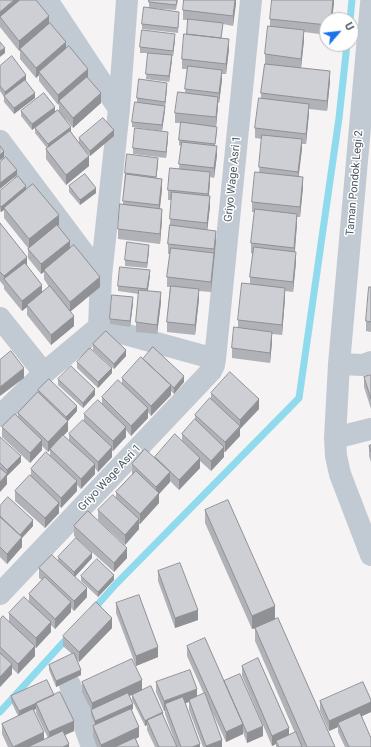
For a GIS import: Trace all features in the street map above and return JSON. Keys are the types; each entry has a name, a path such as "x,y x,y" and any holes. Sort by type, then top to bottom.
{"street":[{"path":"47,0 119,109"},
{"path":"0,416 44,373 99,327 101,276 119,109 127,0"},
{"name":"Griyo Wage Asri 1","path":"0,594 211,372 214,365 251,0"},
{"name":"Taman Pondok Legi 2","path":"371,1 339,364 335,438 336,456 340,474 371,555"},
{"path":"0,140 101,276"},
{"path":"0,318 44,373"},
{"path":"99,327 215,359"},
{"path":"339,364 363,365 371,362"},
{"path":"335,438 371,429"},
{"path":"70,686 92,747"}],"building":[{"path":"0,0 14,0 0,12"},
{"path":"20,0 36,0 49,16 19,41 0,17"},
{"path":"149,0 177,0 176,5 149,2"},
{"path":"184,0 235,0 233,16 183,10"},
{"path":"272,0 333,0 332,12 319,12 319,24 270,19"},
{"path":"144,7 179,12 178,28 142,24"},
{"path":"188,19 223,23 221,38 187,34"},
{"path":"50,23 66,42 36,68 20,49"},
{"path":"268,26 304,30 301,59 265,54"},
{"path":"142,30 175,34 173,51 140,47"},
{"path":"184,34 229,39 226,64 182,59"},
{"path":"0,42 5,48 0,51"},
{"path":"69,46 88,69 58,95 39,72"},
{"path":"148,53 172,55 169,76 146,74"},
{"path":"12,56 26,75 5,92 0,86 0,66"},
{"path":"265,64 330,71 327,101 261,93"},
{"path":"188,66 222,70 219,93 185,89"},
{"path":"87,77 101,93 73,118 59,101"},
{"path":"139,79 167,83 165,102 137,98"},
{"path":"25,80 35,93 14,108 4,96"},
{"path":"178,92 218,97 216,117 175,113"},
{"path":"44,93 55,107 32,124 21,111"},
{"path":"259,98 309,104 306,134 255,128"},
{"path":"135,102 165,106 162,125 132,122"},
{"path":"58,110 71,127 48,144 35,128"},
{"path":"103,118 114,130 90,151 79,138"},
{"path":"181,122 217,127 215,144 179,140"},
{"path":"135,128 168,132 166,152 133,148"},
{"path":"70,131 89,156 66,175 46,149"},
{"path":"262,135 302,139 298,172 259,167"},
{"path":"182,142 217,146 214,168 179,164"},
{"path":"0,146 4,151 0,155"},
{"path":"127,154 158,158 156,177 125,173"},
{"path":"6,157 17,170 0,183 0,162"},
{"path":"170,168 210,172 208,194 168,190"},
{"path":"255,172 303,177 300,207 252,202"},
{"path":"85,174 96,188 80,200 69,186"},
{"path":"126,174 162,179 159,205 123,201"},
{"path":"18,176 26,186 1,207 0,191"},
{"path":"33,184 59,215 29,239 4,208"},
{"path":"172,192 210,196 207,223 170,219"},
{"path":"120,204 162,209 160,234 118,229"},
{"path":"255,209 297,214 294,248 251,243"},
{"path":"0,223 27,257 4,276 0,272"},
{"path":"57,225 70,241 41,264 28,249"},
{"path":"170,225 216,231 214,249 168,244"},
{"path":"127,242 149,245 147,263 125,260"},
{"path":"74,245 100,277 70,302 44,270"},
{"path":"254,247 296,252 293,282 250,277"},
{"path":"171,248 214,253 211,282 167,277"},
{"path":"25,263 42,285 22,301 4,279"},
{"path":"120,267 150,270 147,289 118,286"},
{"path":"242,283 285,288 282,325 238,320"},
{"path":"50,286 74,316 51,335 27,305"},
{"path":"171,286 199,289 195,325 167,322"},
{"path":"369,287 371,287 371,322 366,321"},
{"path":"139,290 161,292 157,325 136,322"},
{"path":"112,295 133,297 130,321 110,319"},
{"path":"234,327 272,332 270,353 232,348"},
{"path":"106,331 126,350 114,364 93,344"},
{"path":"153,347 184,376 174,388 143,359"},
{"path":"90,348 112,368 98,382 77,362"},
{"path":"11,351 24,368 0,387 0,360"},
{"path":"141,357 171,385 151,406 122,378"},
{"path":"71,366 95,389 83,403 58,379"},
{"path":"230,372 259,399 240,420 211,393"},
{"path":"371,375 371,399 364,377"},
{"path":"49,379 77,406 66,417 38,390"},
{"path":"118,380 148,408 131,426 102,397"},
{"path":"38,392 68,421 48,442 18,413"},
{"path":"210,398 240,426 225,442 195,415"},
{"path":"98,400 126,427 113,441 84,414"},
{"path":"15,414 42,440 30,453 2,427"},
{"path":"195,419 224,447 211,461 182,434"},
{"path":"83,420 112,447 98,462 69,434"},
{"path":"175,434 200,458 179,480 155,457"},
{"path":"63,435 95,464 81,479 50,449"},
{"path":"0,437 21,456 7,470 0,463"},
{"path":"145,449 170,472 156,487 132,464"},
{"path":"46,452 77,481 61,498 31,469"},
{"path":"0,468 7,474 0,482"},
{"path":"136,471 159,493 140,514 116,492"},
{"path":"30,475 59,503 45,518 15,491"},
{"path":"113,495 139,519 125,535 98,510"},
{"path":"8,497 33,520 20,535 0,516 0,506"},
{"path":"228,500 275,606 252,616 205,510"},
{"path":"88,511 127,548 114,563 74,526"},
{"path":"0,517 22,537 7,554 0,547"},
{"path":"76,538 92,553 74,572 58,557"},
{"path":"52,555 87,588 74,601 39,568"},
{"path":"97,559 114,575 98,592 81,576"},
{"path":"180,563 198,610 175,618 158,571"},
{"path":"45,577 71,602 55,619 29,594"},
{"path":"139,595 158,647 136,656 116,603"},
{"path":"24,597 51,622 36,638 9,613"},
{"path":"96,602 112,618 79,652 63,636"},
{"path":"3,616 35,646 18,664 0,647 0,620"},
{"path":"278,618 335,747 307,747 255,628"},
{"path":"205,638 243,724 226,732 187,646"},
{"path":"0,653 12,664 0,677"},
{"path":"74,653 81,670 56,681 49,665"},
{"path":"258,658 289,728 272,736 242,666"},
{"path":"132,659 142,680 92,703 82,682"},
{"path":"190,670 197,689 164,701 156,682"},
{"path":"240,674 263,726 247,733 224,681"},
{"path":"47,680 54,695 19,711 11,696"},
{"path":"363,682 371,702 329,721 320,701"},
{"path":"151,686 163,713 145,721 132,695"},
{"path":"60,692 74,721 49,732 36,703"},
{"path":"128,693 133,704 95,721 91,710"},
{"path":"205,693 222,740 206,746 189,700"},
{"path":"183,697 200,744 192,747 181,747 165,704"},
{"path":"33,709 44,732 13,747 2,724"},
{"path":"131,709 139,727 101,745 93,726"},
{"path":"162,713 177,747 159,747 147,720"},
{"path":"360,713 371,738 371,747 349,747 338,723"},
{"path":"63,731 69,744 63,747 28,747"},
{"path":"296,732 302,747 279,747 276,741"},
{"path":"135,738 139,747 115,747"}],"waterway":[{"path":"351,12 352,0"},
{"path":"92,611 116,584 299,398 339,118 346,52"},
{"path":"0,712 69,636"}]}
